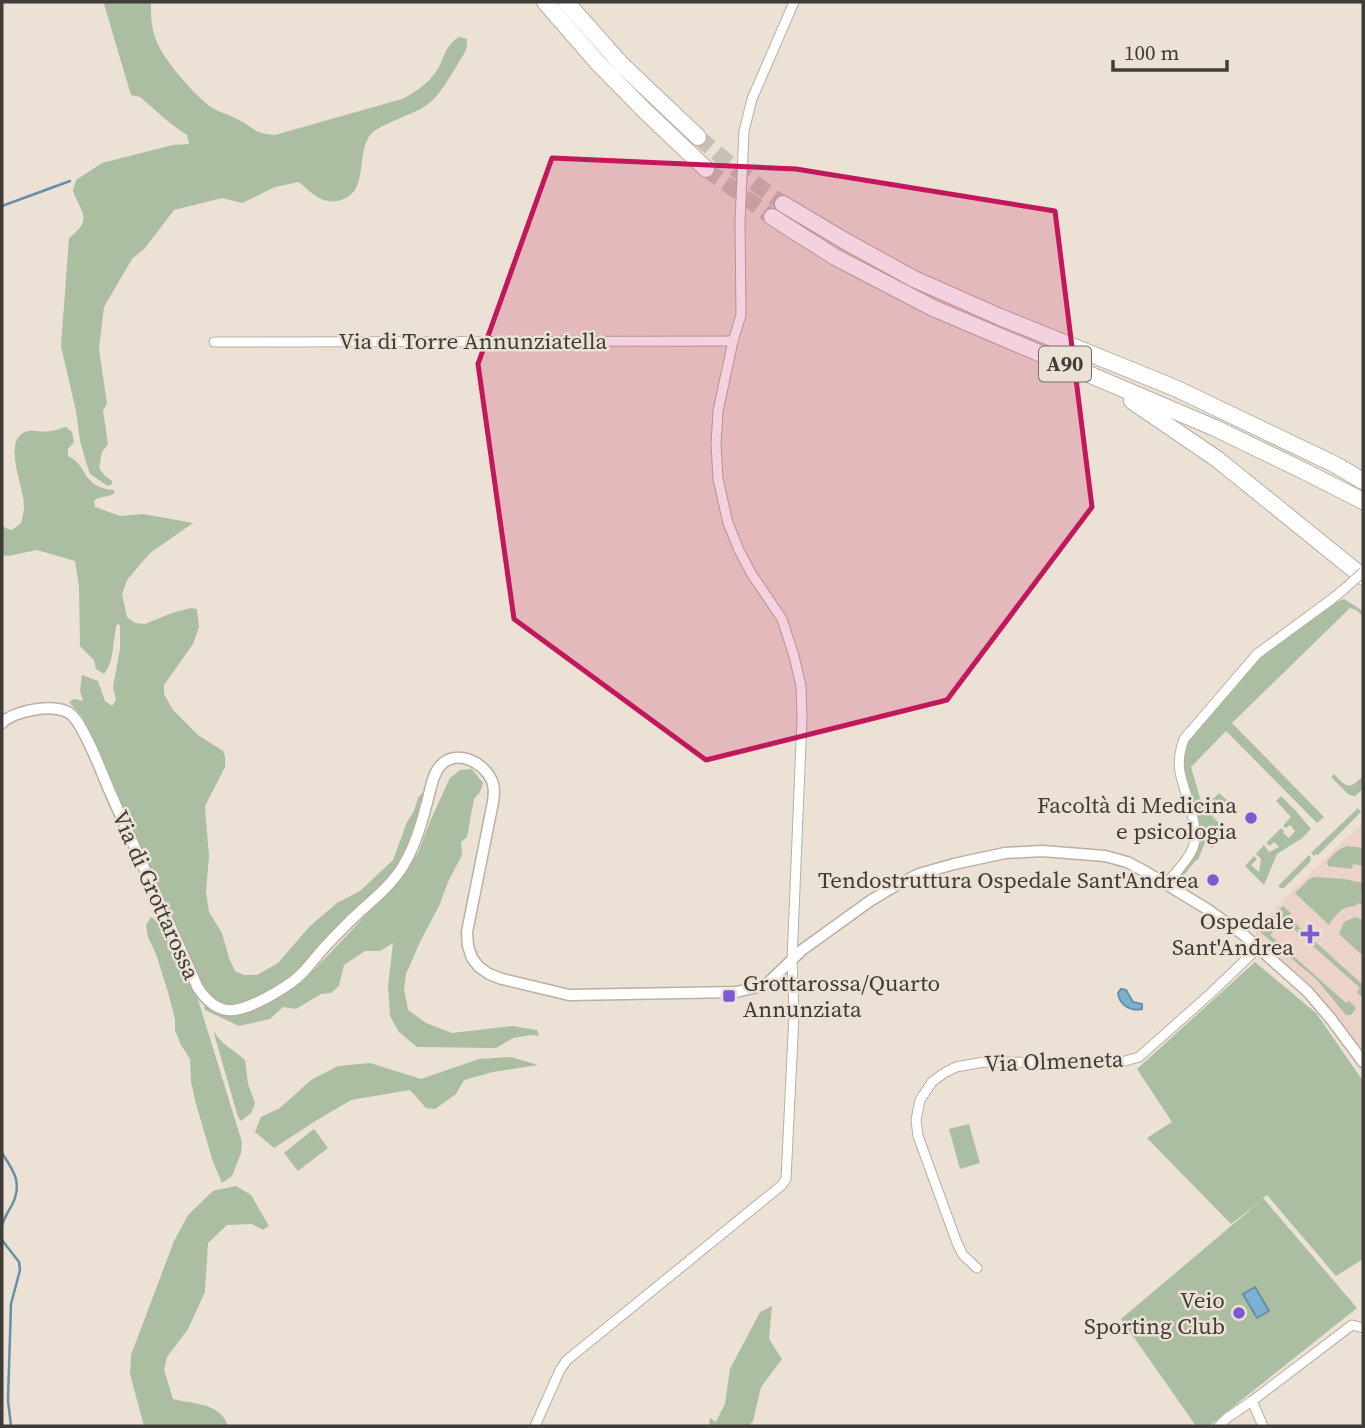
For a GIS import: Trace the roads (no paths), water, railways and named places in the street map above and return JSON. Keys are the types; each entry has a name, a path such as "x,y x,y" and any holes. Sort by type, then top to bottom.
{"highway":[{"path":"545,2 598,64 706,169"},
{"path":"566,2 621,64 698,137"},
{"name":"A90","path":"1363,481 1336,465 1175,388 1000,317 914,278 845,241 778,210 835,257 933,307 1215,428 1363,501"},
{"path":"1072,367 1142,407 1217,459 1363,578"},
{"path":"1175,388 1259,418 1363,467"}],"street":[{"path":"535,1426 567,1360 786,1179 794,1015 792,961 801,686 782,619 751,573 728,523 717,460 718,411 741,315 740,221 744,131 752,99 794,2"},
{"name":"Via di Torre Annunziatella","path":"214,342 733,341"},
{"path":"1166,884 1189,856 1195,841 1195,829 1180,770 1180,750 1184,739 1257,654 1332,599 1363,572"},
{"name":"Via di Grottarossa","path":"2,723 20,713 51,708 63,710 75,719 97,761 198,988 212,1005 219,1008 236,1011 283,989 299,977 363,907 388,886 404,864 417,835 440,766 449,759 456,758 479,764 493,782 493,802 467,932 472,958 479,967 502,979 569,995 736,992 769,982 802,950 870,901 919,874 1005,853 1042,851 1105,856 1127,862 1208,909 1258,948 1308,992 1363,1062"},
{"name":"Via Olmeneta","path":"977,1268 963,1255 957,1243 918,1136 917,1109 932,1082 950,1069 972,1064 1118,1063 1139,1057 1258,948"},
{"path":"1219,1426 1352,1325 1363,1328"},
{"path":"1252,1401 1263,1426"}],"water":[{"path":"1121,989 1126,990 1133,1002 1142,1004 1142,1009 1129,1008 1123,1004 1118,993"},
{"path":"1255,1287 1269,1311 1257,1318 1243,1294"}],"waterway":[{"path":"2,206 70,181"},
{"path":"2,1153 17,1184 15,1197 2,1226"},
{"path":"2,1240 19,1262 20,1270 11,1304 8,1400 11,1426"}],"tunnel":[{"path":"698,137 783,204"},
{"path":"706,169 772,217"}],"place":[{"name":"Facoltà di Medicina e psicologia","path":"1251,818"},
{"name":"Tendostruttura Ospedale Sant'Andrea","path":"1213,880"},
{"name":"Ospedale Sant'Andrea","path":"1310,934"},
{"name":"Grottarossa/Quarto Annunziata","path":"729,996"},
{"name":"Veio Sporting Club","path":"1239,1313"}]}
